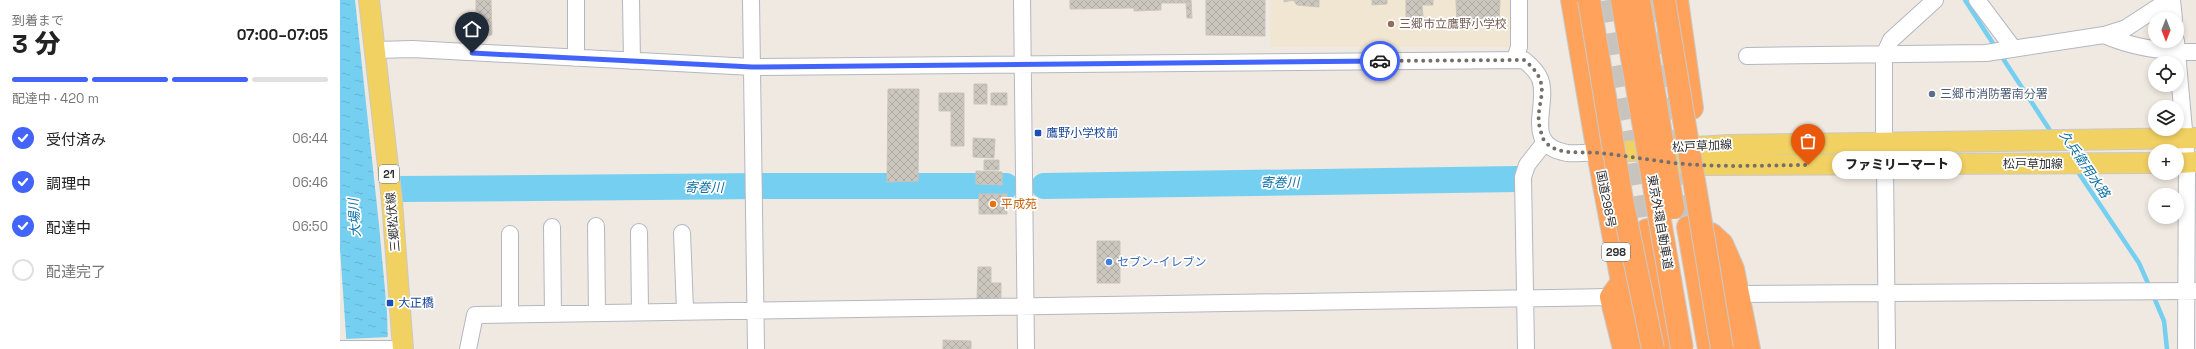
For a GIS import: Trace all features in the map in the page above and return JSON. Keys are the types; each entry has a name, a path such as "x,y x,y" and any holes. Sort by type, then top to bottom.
{"highway":[{"name":"東京外環自動車道","path":"1622,0 1682,349"},
{"name":"東京外環自動車道","path":"1639,0 1696,349"},
{"path":"1664,0 1722,349"},
{"path":"1677,0 1711,234 1732,338 1731,349"},
{"path":"1576,2 1622,200 1653,349"},
{"name":"国道298号","path":"1576,2 1616,290 1643,349"},
{"path":"1688,227 1709,349"},
{"path":"1647,230 1670,349"},
{"path":"1711,234 1722,244 1733,269 1749,349"},
{"path":"1616,290 1624,349"}],"main road":[{"name":"三郷松伏線","path":"369,0 376,50 392,201 403,349"},
{"name":"松戸草加線","path":"1699,156 1884,143 2190,138"},
{"name":"松戸草加線","path":"1598,153 1885,164 2148,163"}],"street":[{"path":"576,0 576,58"},
{"path":"631,0 632,61"},
{"path":"751,0 756,349"},
{"path":"1022,0 1026,349"},
{"path":"1515,59 1519,47 1519,0"},
{"path":"1884,143 1884,55 1891,40 1935,0"},
{"path":"1977,0 2009,49"},
{"path":"1747,56 1986,53 2104,35 2126,28 2169,0"},
{"path":"2172,0 2173,12"},
{"path":"2104,35 2124,44 2148,45"},
{"path":"2176,48 2190,138 2187,163 2192,291 2186,349"},
{"path":"2180,48 2196,52"},
{"path":"376,50 412,49 752,67 1515,59 1524,60 1532,66 1540,78 1543,90 1538,124 1544,142 1553,148 1567,153 1598,153"},
{"path":"1526,349 1523,177 1527,165 1544,142"},
{"path":"1885,164 1887,349"},
{"path":"596,226 597,313"},
{"path":"552,227 553,314"},
{"path":"639,232 640,311"},
{"path":"682,232 685,310"},
{"path":"510,234 510,314"},
{"path":"468,349 475,315 685,310 1526,299 1616,290"},
{"path":"1739,294 2192,291"},
{"path":"340,349 403,349"}],"shaded area":[{"name":"三郷市立鷹野小学校","path":"1271,0 1511,0 1511,47 1270,47"}],"water":[{"name":"大場川","path":"340,0 355,0 379,225 387,312 388,349 347,349 340,249"}],"pier":[{"name":"大正橋","path":"389,337 389,349 345,349 345,339"}],"building":[{"path":"476,0 491,0 492,35 476,36"},
{"path":"1070,0 1191,0 1192,18 1187,18 1186,3 1161,3 1161,10 1134,11 1134,8 1070,9"},
{"path":"1206,0 1265,0 1265,36 1206,35"},
{"path":"1293,0 1319,0 1319,7 1297,5"},
{"path":"1372,0 1387,0 1387,4 1372,5"},
{"path":"1406,0 1433,0 1433,5 1422,5 1424,27 1406,27"},
{"path":"1456,0 1500,0 1499,26 1457,25"},
{"path":"974,84 987,84 987,104 974,104"},
{"path":"888,89 919,89 918,181 887,182"},
{"path":"939,93 964,93 964,146 951,146 951,111 939,111"},
{"path":"991,93 1007,93 1007,105 991,105"},
{"path":"973,138 995,139 994,158 973,157"},
{"path":"984,160 999,160 999,170 984,170"},
{"path":"976,171 1002,172 1002,185 976,184"},
{"path":"979,194 1007,194 1007,214 979,214"},
{"name":"セブン-イレブン","path":"1097,241 1120,241 1120,283 1097,283"},
{"path":"978,267 991,267 991,283 1001,283 1001,300 977,299"},
{"path":"943,340 971,341 971,349 943,349"}],"waterway":[{"name":"久兵衛用水路","path":"1965,0 1996,48"},
{"name":"久兵衛用水路","path":"2000,54 2053,135"},
{"name":"久兵衛用水路","path":"2076,169 2139,263 2150,288"},
{"name":"寄巻川","path":"1044,186 1517,179"},
{"name":"寄巻川","path":"401,189 1006,186"},
{"name":"久兵衛用水路","path":"2153,295 2164,321 2167,349"}],"tunnel":[{"path":"1608,0 1647,230"},
{"path":"1652,0 1688,227"}],"way so far":[{"path":"1380,61 1467,59 1524,60 1532,66 1540,78 1543,90 1538,124 1544,142 1553,148 1567,153 1598,153 1700,165 1808,165"}],"place":[{"name":"三郷市立鷹野小学校","path":"1391,24"},
{"name":"三郷市消防署南分署","path":"1932,94"},
{"name":"鷹野小学校前","path":"1038,133"},
{"name":"ファミリーマート","path":"1808,165"},
{"name":"平成苑","path":"993,204"},
{"name":"セブン-イレブン","path":"1109,262"},
{"name":"大正橋","path":"390,303"}],"route":[{"path":"472,53 752,67 1380,61"}]}
